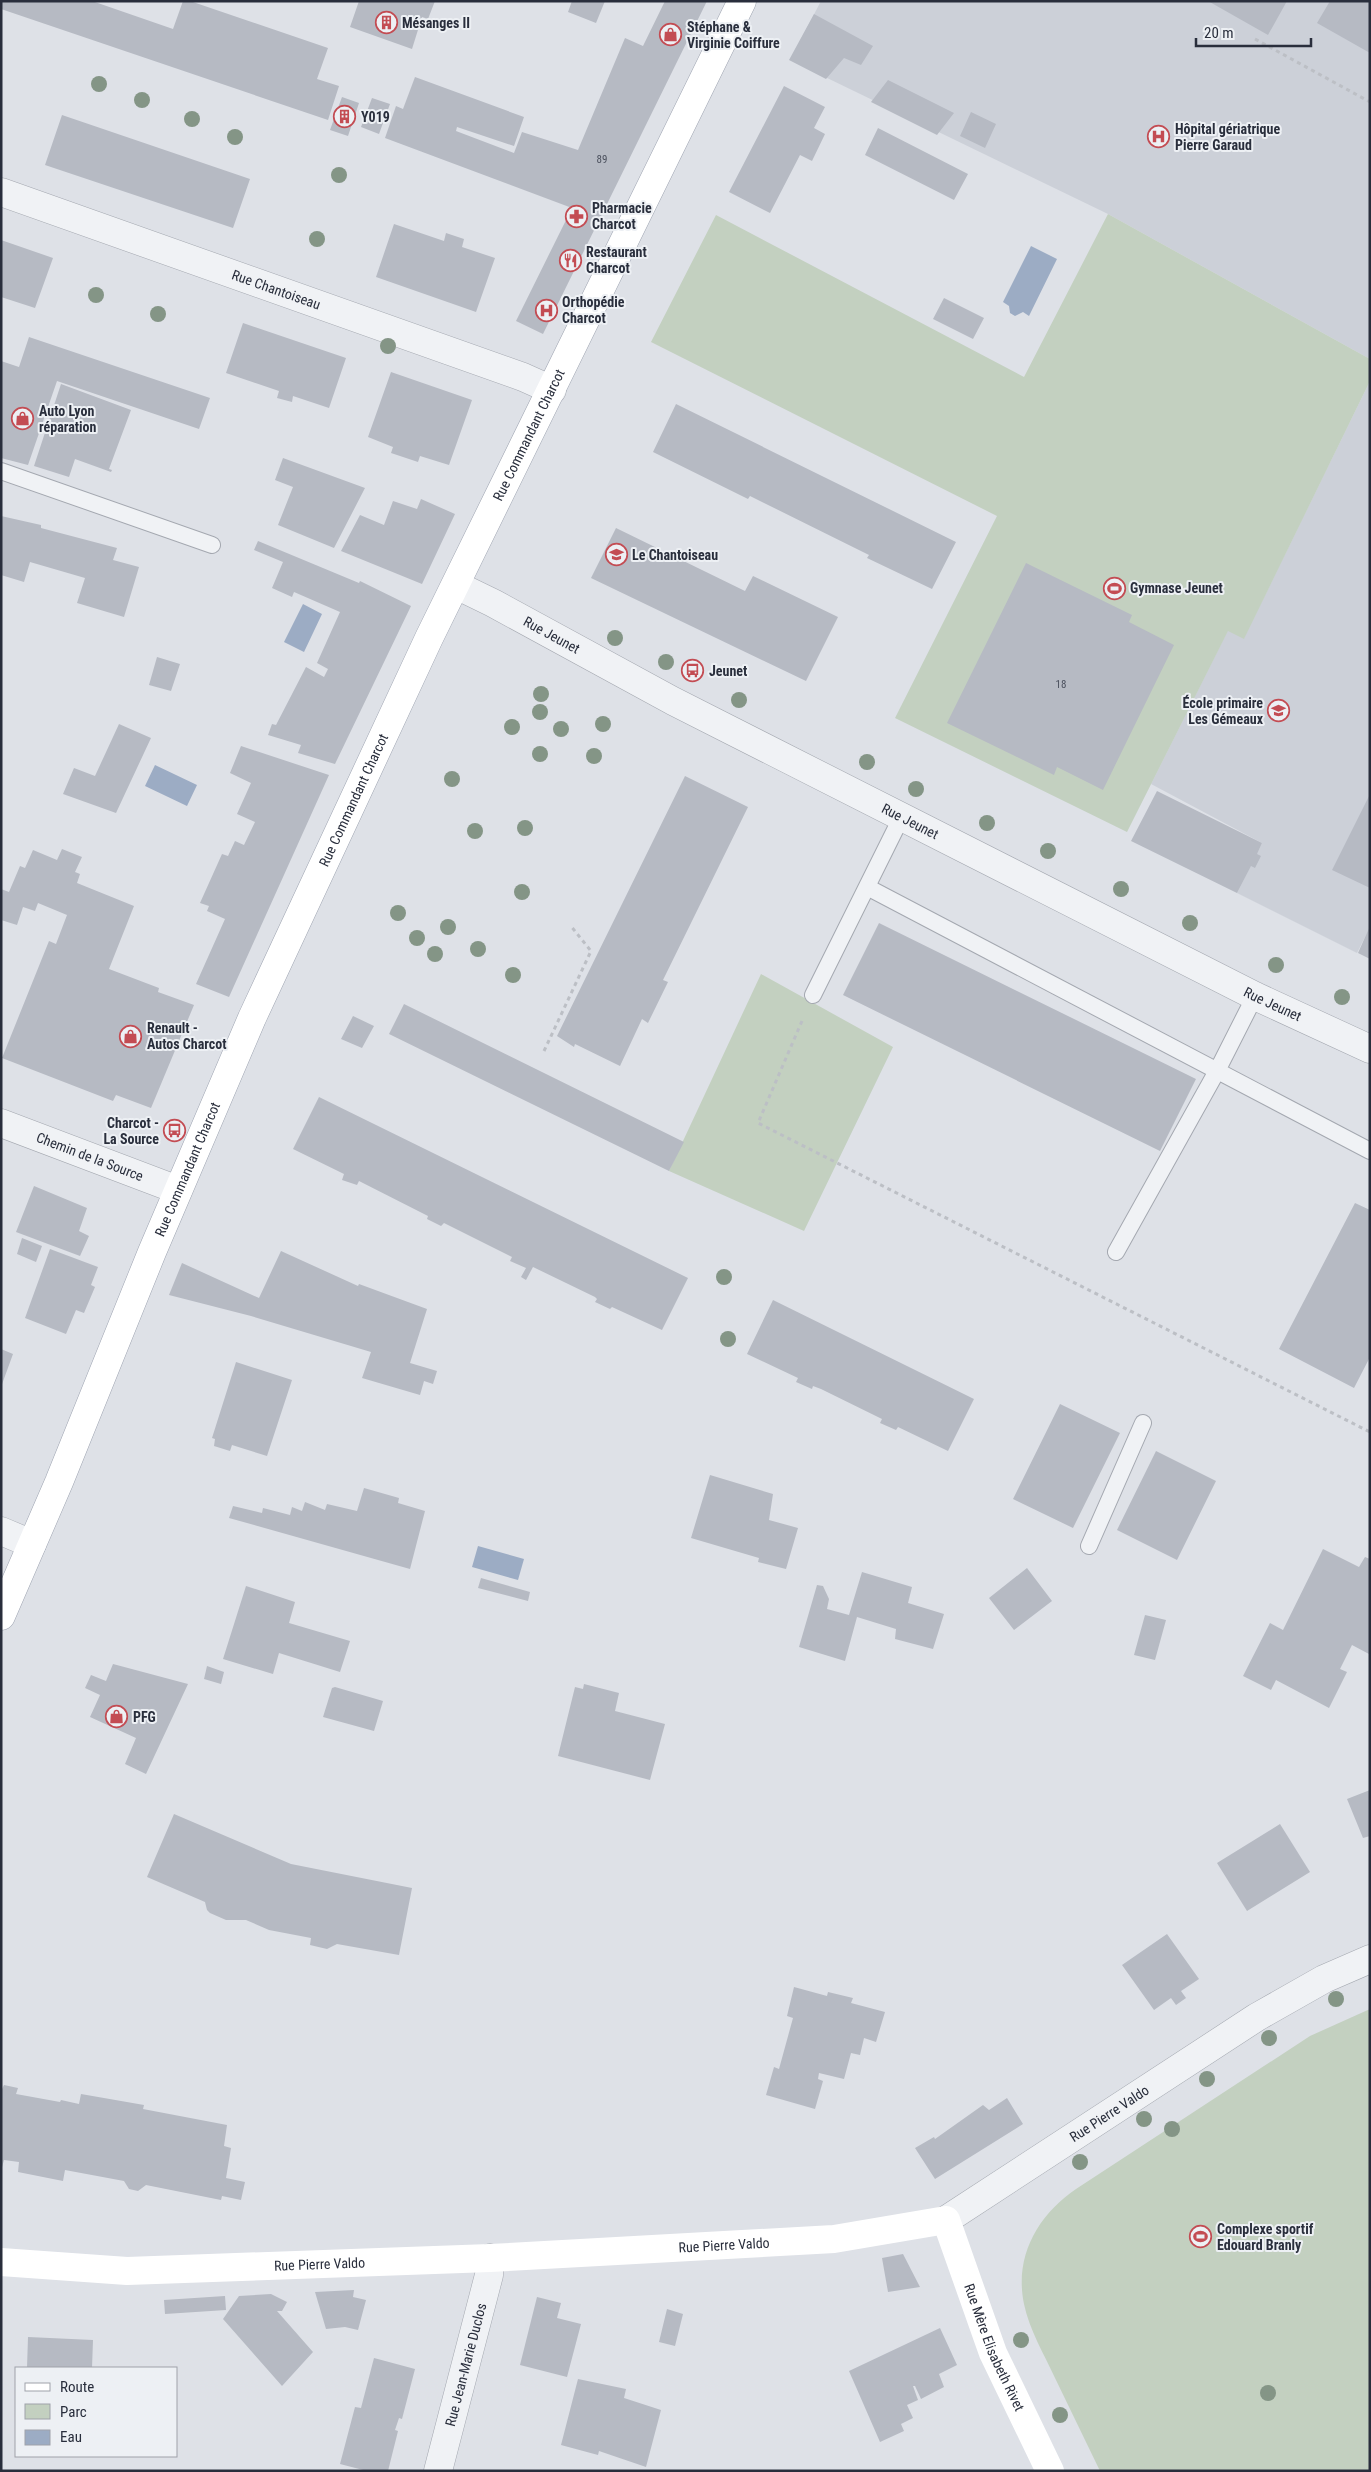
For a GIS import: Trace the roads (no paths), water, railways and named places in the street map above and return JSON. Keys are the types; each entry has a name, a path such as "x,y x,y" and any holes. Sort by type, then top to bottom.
{"main road":[{"name":"Rue Commandant Charcot","path":"1,1616 178,1190 252,1018 429,638 742,1"},
{"name":"Rue Pierre Valdo","path":"1,2262 128,2271 490,2258 834,2239 946,2220"},
{"name":"Rue Mère Elisabeth Rivet","path":"946,2220 993,2353 1050,2471"}],"street":[{"name":"Rue Chantoiseau","path":"1,192 523,376 552,390"},
{"name":"Rue Jeunet","path":"456,585 493,603 673,701 1256,996 1370,1049"},
{"name":"Chemin de la Source","path":"1,1123 178,1190"},
{"path":"1,1531 32,1544"},
{"name":"Rue Pierre Valdo","path":"946,2220 1257,2017 1324,1979 1370,1959"},
{"name":"Rue Jean-Marie Duclos","path":"438,2471 489,2275 490,2258"}],"lane":[{"path":"1,471 212,545"},
{"path":"813,995 902,816"},
{"path":"867,887 1370,1151"},
{"path":"1116,1252 1217,1071 1256,996"},
{"path":"1089,1546 1143,1423"}],"water":[{"path":"1031,246 1057,259 1029,316 1023,312 1015,316 1010,313 1009,306 1003,302"},
{"path":"303,604 322,614 304,652 284,642"},
{"path":"155,765 197,785 187,806 145,786"},
{"path":"478,1546 524,1559 518,1580 472,1567"}],"place":[{"name":"Mésanges II","path":"386,23"},
{"name":"Stéphane & Virginie Coiffure","path":"671,35"},
{"name":"Y019","path":"345,117"},
{"name":"Hôpital gériatrique Pierre Garaud","path":"1159,137"},
{"name":"Pharmacie Charcot","path":"576,216"},
{"name":"Restaurant Charcot","path":"570,260"},
{"name":"Orthopédie Charcot","path":"546,310"},
{"name":"Auto Lyon réparation","path":"23,419"},
{"name":"Le Chantoiseau","path":"616,555"},
{"name":"Gymnase Jeunet","path":"1114,588"},
{"name":"Jeunet","path":"693,671"},
{"name":"École primaire Les Gémeaux","path":"1279,711"},
{"name":"Renault - Autos Charcot","path":"131,1036"},
{"name":"Charcot - La Source","path":"175,1131"},
{"name":"PFG","path":"117,1717"},
{"name":"Complexe sportif Edouard Branly","path":"1201,2237"}]}
